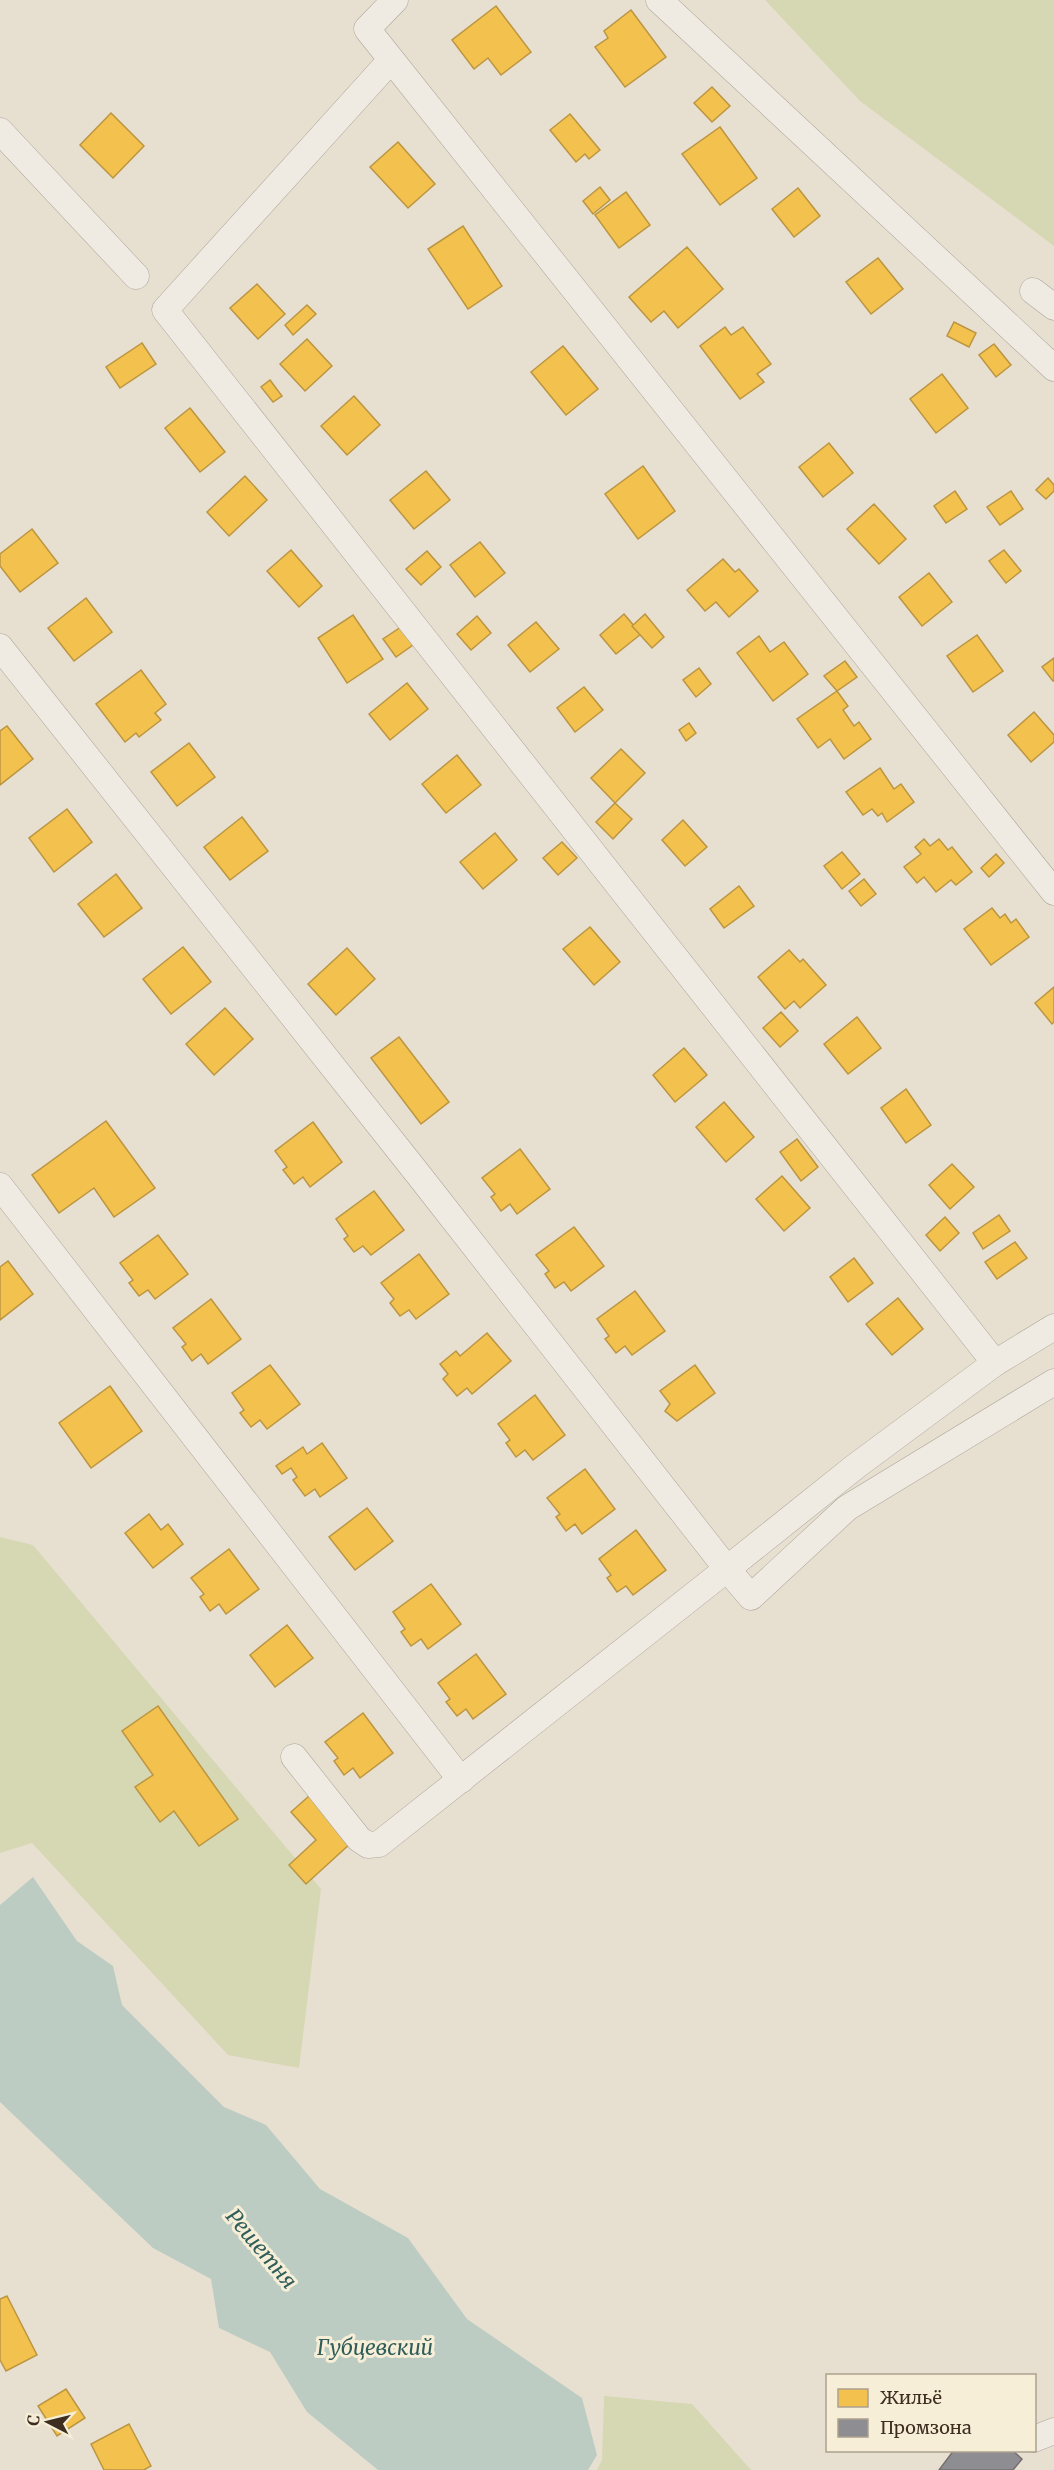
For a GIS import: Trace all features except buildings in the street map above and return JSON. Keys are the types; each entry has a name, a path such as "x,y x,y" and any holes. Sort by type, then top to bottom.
{"street":[{"path":"395,0 367,29 1054,892"},
{"path":"658,0 1054,368"},
{"path":"391,60 165,309 995,1363"},
{"path":"0,130 136,276"},
{"path":"1033,291 1054,308"},
{"path":"0,647 751,1597 847,1508 1054,1382"},
{"path":"0,1186 460,1780"},
{"path":"294,1757 359,1839 368,1845 379,1844 855,1466 995,1363 1054,1327"},
{"path":"1036,2439 1054,2431"}],"green space":[{"path":"765,0 1054,0 1054,246 860,101"},
{"path":"0,1537 33,1545 321,1889 299,2068 228,2055 32,1843 0,1853"},
{"path":"604,2396 692,2404 751,2470 597,2470 602,2460"}],"water":[{"name":"Губцевский","path":"33,1877 77,1941 113,1966 122,2005 224,2107 266,2125 320,2189 408,2238 467,2319 582,2398 597,2455 588,2470 378,2470 307,2412 270,2352 219,2328 211,2279 153,2248 0,2102 0,1905"}],"water label":[{"name":"Решетня","path":"261,2249"}]}
